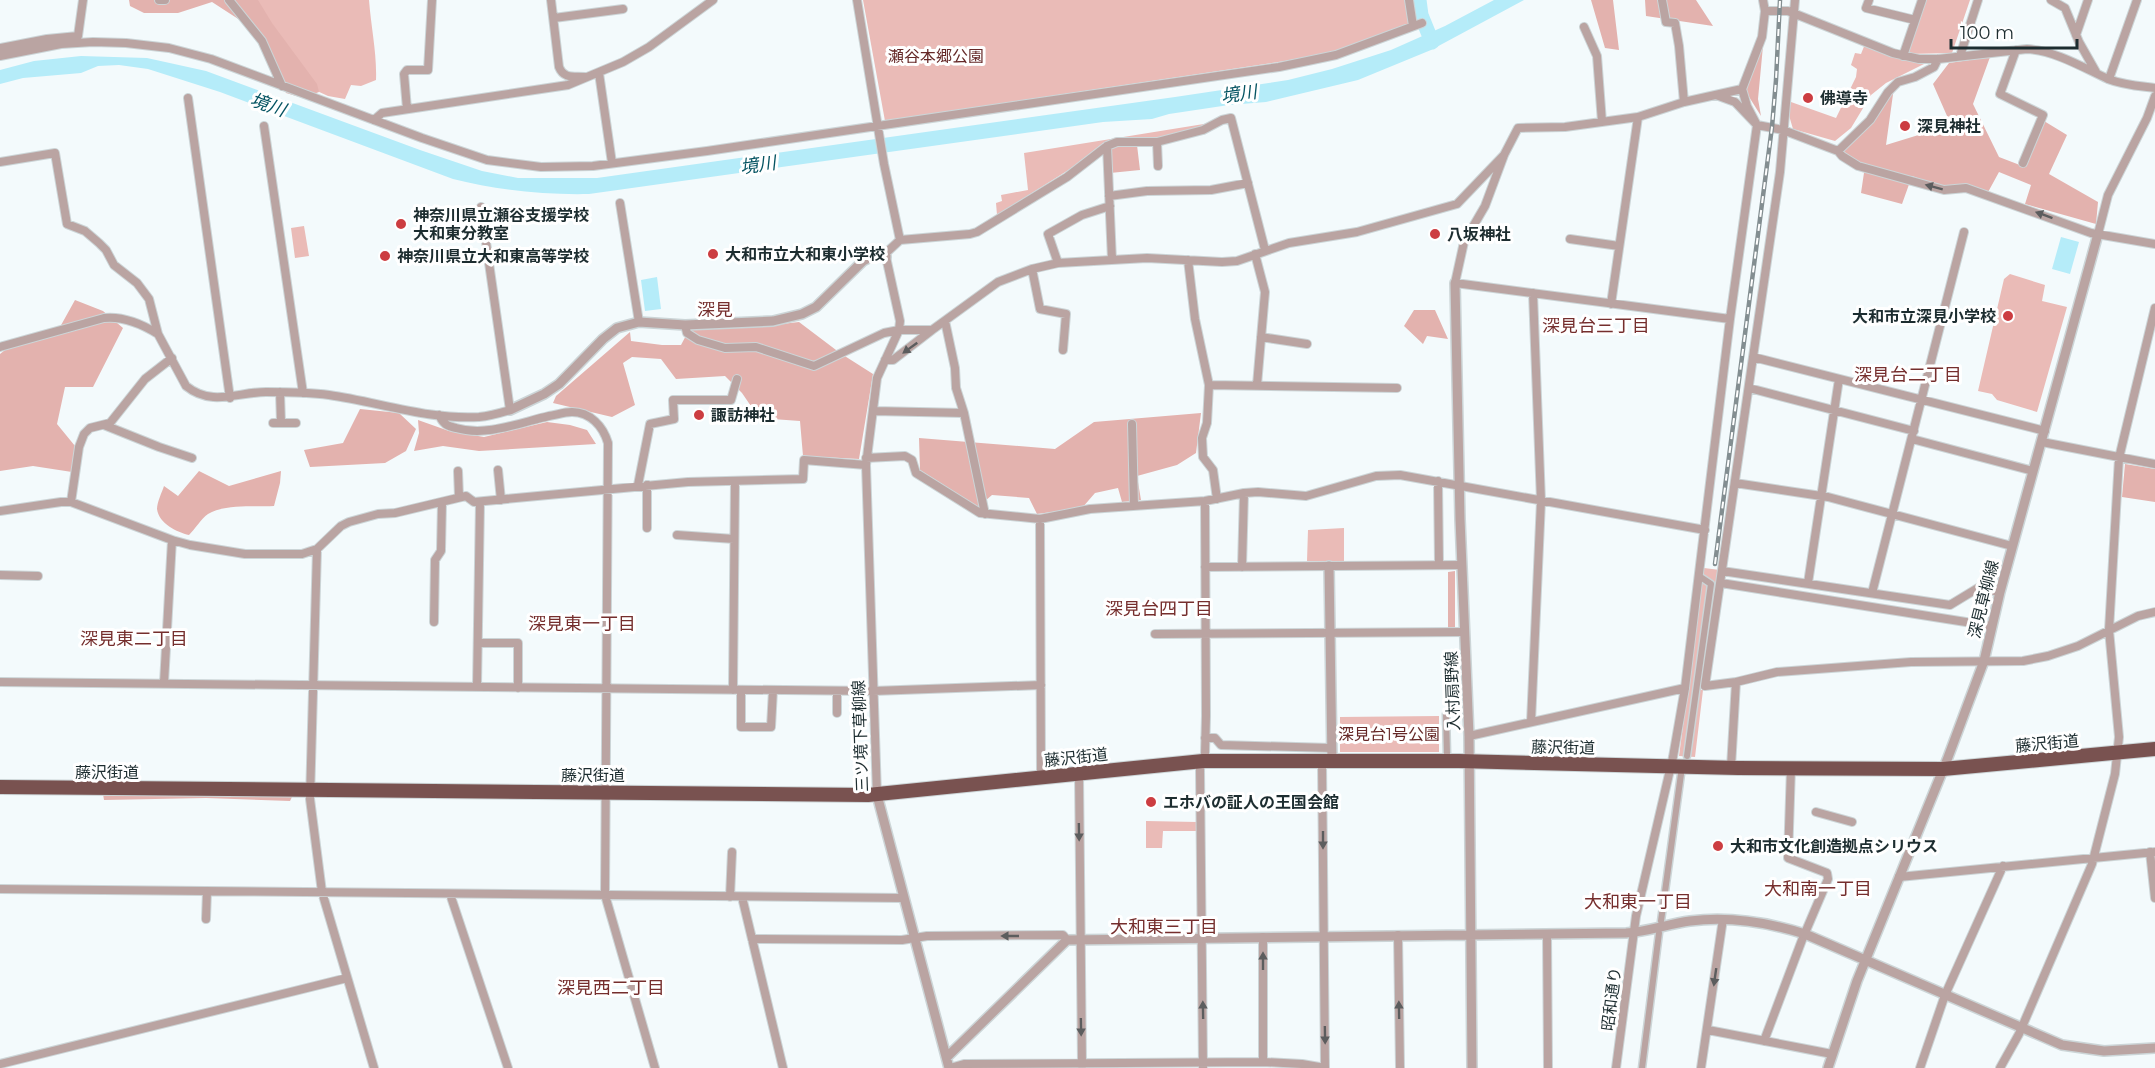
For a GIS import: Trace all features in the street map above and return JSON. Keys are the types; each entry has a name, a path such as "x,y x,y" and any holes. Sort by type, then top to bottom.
{"highway":[{"name":"藤沢街道","path":"0,787 877,795 1203,761 1328,756 1676,769 1731,767 1943,769 2155,749"}],"street":[{"path":"0,48 78,36 82,0"},
{"path":"159,0 165,0"},
{"path":"229,0 262,41 282,86"},
{"path":"407,109 404,74 407,70 428,70 432,0"},
{"path":"551,0 561,74 586,77"},
{"path":"374,120 382,113 568,85 650,47 713,0"},
{"path":"857,0 884,164 900,240"},
{"path":"1409,0 1413,26"},
{"path":"1662,0 1666,22 1675,23 1680,46 1684,102"},
{"path":"1757,125 1747,106 1742,89 1762,37 1764,11 1762,0"},
{"path":"1687,756 1701,686 1716,585 1722,571 1754,357 1780,172 1795,0"},
{"path":"1869,0 1866,8 1915,20"},
{"path":"1903,56 1922,0"},
{"path":"1960,56 1978,0"},
{"path":"2051,0 2065,8 2076,35 2096,72"},
{"path":"2076,35 2088,0"},
{"path":"2109,79 2137,0"},
{"path":"554,18 623,9"},
{"path":"1764,11 1788,11 1903,56 1919,60 2037,50 2127,85 2155,88"},
{"path":"0,56 61,44 126,43 169,48 211,59 422,138 495,162 542,167 593,166 1280,67 1336,55 1422,23"},
{"path":"1584,27 1597,56 1602,122"},
{"path":"2016,50 2000,94 2043,115 2023,163"},
{"path":"1838,151 1870,120 1888,92 1898,82 1916,77 1934,67 1938,59"},
{"path":"599,72 612,164"},
{"path":"1730,319 1455,283 1464,242 1485,206 1504,155 1518,128 1564,127 1638,117 1684,102 1742,89"},
{"path":"1714,94 1735,102 1757,125 1783,130 1838,151 1858,166 1944,190 1966,188 2098,234 2155,244"},
{"path":"2098,234 2108,195 2148,118 2155,96"},
{"path":"188,98 230,398"},
{"path":"1611,304 1638,117"},
{"path":"899,330 900,315 886,257 887,252 900,240 977,232 1067,177 1107,146 1116,142 1157,142 1203,130 1231,118 1264,250"},
{"name":"昭和通り","path":"1616,1068 1633,933 1676,769 1730,319 1757,125"},
{"path":"264,126 303,393"},
{"path":"1157,142 1158,166"},
{"path":"1107,146 1112,260"},
{"path":"0,162 55,153 67,224 85,231 99,243 114,265 137,283 149,299 158,334 183,381 192,390 219,398 260,392 303,393 330,395 439,415 477,417 510,410 544,394 559,384 609,333 628,324 639,322 685,325 773,321 808,312 831,294 863,261 873,256 886,257"},
{"path":"885,360 893,360 998,282 1032,269 1058,263 1147,258 1230,262 1289,243 1357,232 1456,204 1504,155"},
{"path":"1109,196 1147,190 1211,190 1248,183"},
{"path":"620,203 639,322"},
{"path":"1058,263 1048,234 1082,215 1110,206"},
{"path":"481,207 510,410"},
{"path":"1872,593 1964,232"},
{"name":"深見草柳線","path":"1828,1068 1866,961 1984,662 2012,546 2098,234"},
{"path":"1570,239 1619,246"},
{"path":"1255,254 1265,291 1257,385"},
{"path":"1188,260 1195,319 1209,385 1207,423 1202,438 1203,457 1213,470 1217,499"},
{"path":"1032,269 1040,309 1066,314 1063,350"},
{"name":"入村扇野線","path":"1455,283 1469,736 1472,1068"},
{"path":"1531,722 1541,501 1533,293"},
{"path":"2000,1068 2021,1029 2093,858 2115,774 2119,737 2109,630 2120,458 2155,308"},
{"path":"0,347 104,318 117,317 149,328 158,334"},
{"path":"945,321 955,368 956,388 964,412 985,514"},
{"path":"685,325 687,333 698,340 725,348 756,347 814,366 884,333 899,330 932,330"},
{"name":"三ツ境下草柳線","path":"899,330 877,378 866,461 877,795 950,1068"},
{"path":"1261,337 1307,344"},
{"path":"1754,357 2045,431"},
{"path":"71,502 79,447 84,434 90,428 110,423 145,379 172,358"},
{"path":"638,485 650,424 674,419 673,400 731,400 737,379"},
{"path":"1808,583 1839,379"},
{"path":"1209,385 1397,388"},
{"path":"1749,388 1834,409 2033,471"},
{"path":"280,392 277,423 297,423"},
{"path":"874,411 964,412"},
{"path":"439,415 442,422 447,425 470,431 486,431 572,412 589,416 600,425 605,433 608,443 605,895 655,1068"},
{"path":"104,424 192,458"},
{"path":"1132,424 1134,506"},
{"path":"2042,442 2155,464"},
{"path":"0,511 71,502 172,540 245,554 302,554 317,549 341,526 349,522 459,497 466,496 474,502 480,502 638,485 803,478 804,460 866,461 905,456 912,460 916,473 985,514 1040,519 1090,509 1205,501 1244,493 1306,496 1376,476 1400,475 1705,530"},
{"path":"498,470 501,500"},
{"path":"458,471 459,497"},
{"path":"735,481 737,690 741,727 771,727 773,690"},
{"path":"1438,481 1439,565"},
{"path":"1735,483 1821,496 2012,546"},
{"path":"647,485 647,528"},
{"path":"1242,567 1244,493"},
{"path":"1203,1065 1200,768 1205,754 1205,501"},
{"path":"434,622 435,560 441,551 442,502"},
{"path":"477,687 480,502"},
{"path":"1040,519 1041,777"},
{"path":"677,534 734,539"},
{"path":"164,683 172,540"},
{"path":"317,549 310,790 322,892 374,1068"},
{"path":"1205,567 1462,565"},
{"path":"950,1068 964,1064 1082,1066 1263,1062 1325,1068 1324,937 1330,633 1329,566"},
{"path":"1722,571 1950,605 1978,588 2000,592"},
{"path":"0,575 39,576"},
{"path":"1702,578 1716,585 1991,626"},
{"path":"1701,686 1736,682 1777,672 1911,662 2023,661 2078,646 2138,616 2155,612"},
{"path":"1155,634 1465,632"},
{"path":"478,642 518,643 518,688"},
{"path":"0,682 873,692 1041,685"},
{"path":"1731,767 1736,682"},
{"path":"1469,736 1685,688"},
{"path":"837,691 837,712"},
{"path":"1446,714 1447,754"},
{"path":"1205,738 1215,738 1221,745 1328,756"},
{"path":"1764,1041 1828,879 1827,873 1788,858 1791,768"},
{"path":"1661,921 1676,769"},
{"path":"1079,774 1082,1066"},
{"path":"1816,812 1852,822"},
{"path":"730,897 732,852"},
{"path":"1899,877 2153,852 2155,898"},
{"path":"1920,1068 1945,995 2003,866"},
{"path":"0,889 904,898"},
{"path":"206,919 207,891"},
{"path":"450,894 508,1068"},
{"path":"742,897 783,1068"},
{"path":"1701,1068 1723,919"},
{"path":"947,1057 1067,940 1633,933 1688,921 1723,919 1765,923 1805,934 2062,1045 2104,1051 2155,1048"},
{"path":"1642,1068 1659,933"},
{"path":"1547,934 1548,1068"},
{"path":"752,939 902,940 927,936 1063,935 1067,940"},
{"path":"1398,935 1400,1068"},
{"path":"1263,937 1263,1062"},
{"path":"0,1064 347,978"},
{"path":"1708,1030 1832,1054"}],"green space":[{"path":"254,0 369,0 376,80 361,86 351,85 345,99 328,96 304,85"},
{"name":"瀬谷本郷公園","path":"863,0 1405,0 1410,24 1342,50 1285,61 885,121"},
{"path":"1924,0 1970,0 1952,53 1906,54"},
{"path":"1865,44 1905,60 1928,62 1886,83 1871,95 1851,128 1835,141 1793,129 1788,112 1791,102 1836,118 1856,77 1857,69 1851,65 1855,53 1861,54"},
{"path":"1210,123 1204,127 1155,140 1118,138"},
{"path":"1114,138 1103,143 1070,169 997,215 996,203 1002,201 1001,195 1028,190 1024,153"},
{"path":"304,226 309,256 295,258 291,228"},
{"path":"2010,274 2045,285 2042,301 2067,307 2037,412 1997,400 1992,394 1978,391 2004,279"},
{"path":"1344,528 1344,561 1307,561 1308,530"},
{"path":"1704,568 1720,570 1701,690 1703,690 1695,757 1679,756"},
{"name":"深見台1号公園","path":"1439,716 1439,752 1340,752 1340,717"},
{"path":"1146,821 1197,822 1197,831 1163,831 1162,848 1146,848"}],"shaded area":[{"path":"129,0 258,0 317,84 319,92 303,98 286,93 276,62 260,33 212,2 178,13 144,13 130,6"},
{"path":"1591,0 1613,0 1619,50 1605,48"},
{"path":"1645,0 1696,0 1713,26 1646,16"},
{"path":"1763,46 1758,99 1761,116 1746,92 1756,59"},
{"path":"1990,57 1973,104 1999,157 2025,167 2044,121 2067,135 2049,174 2098,202 2096,224 2025,204 2031,185 1999,172 1987,194 1944,188 1912,176 1902,204 1861,193 1865,166 1843,151 1880,112 1894,87 1886,145 1951,125 1933,84 1949,63"},
{"path":"1118,145 1137,145 1140,170 1110,173 1108,150"},
{"path":"75,300 103,311 123,328 93,387 65,387 57,424 75,446 72,472 33,466 0,471 0,354 5,350 55,336"},
{"path":"1414,310 1435,310 1448,339 1427,336 1423,344 1404,326"},
{"path":"799,322 873,374 859,459 803,456 800,421 759,418 742,393 725,376 676,379 661,359 632,357 623,363 635,405 612,417 553,403 556,396 630,332 631,341 681,345 690,328 746,328"},
{"path":"360,409 399,413 416,429 406,451 385,463 310,467 304,450 343,443"},
{"path":"1201,413 1196,453 1177,465 1137,476 1141,500 1122,502 1118,488 1095,493 1082,508 1037,514 1029,498 992,495 978,507 920,470 919,438 1055,449 1094,422"},
{"path":"418,420 449,431 484,437 547,422 570,425 587,430 596,444 479,451 443,446 414,451 419,433"},
{"path":"2125,464 2155,469 2155,502 2122,497"},
{"path":"199,471 229,486 281,471 274,506 240,507 215,511 208,514 189,535 174,529 158,514 157,509 164,486 178,496"},
{"path":"1455,571 1455,629 1448,628 1448,572"},
{"path":"103,794 291,794 292,797 290,801 206,798 104,800"}],"water":[{"name":"境川","path":"1494,0 1524,0 1431,50 1358,80 1266,102 1229,105 1169,114 1152,119 1103,122 589,194 520,191 453,179 220,92 148,69 119,65 98,66 81,73 23,78 0,84 0,70 34,61 81,56 147,58 206,71 482,171 518,178 597,178 1288,80 1391,50 1445,26"},
{"path":"2061,237 2079,242 2070,274 2052,269"},
{"path":"657,277 661,309 645,311 641,280"}],"waterway":[{"path":"1419,0 1421,15 1432,42"}],"railway":[{"path":"1715,564 1772,127 1780,0"}],"place":[{"name":"佛導寺","path":"1808,98"},
{"name":"深見神社","path":"1905,126"},
{"name":"神奈川県立瀬谷支援学校 大和東分教室","path":"401,224"},
{"name":"八坂神社","path":"1435,234"},
{"name":"大和市立大和東小学校","path":"713,254"},
{"name":"神奈川県立大和東高等学校","path":"385,256"},
{"name":"大和市立深見小学校","path":"2008,316"},
{"name":"諏訪神社","path":"699,415"},
{"name":"エホバの証人の王国会館","path":"1151,802"},
{"name":"大和市文化創造拠点シリウス","path":"1718,846"}],"district":[{"name":"深見","path":"715,310"},
{"name":"深見台三丁目","path":"1596,326"},
{"name":"深見台二丁目","path":"1908,375"},
{"name":"深見台四丁目","path":"1159,609"},
{"name":"深見東一丁目","path":"582,624"},
{"name":"深見東二丁目","path":"134,639"},
{"name":"大和南一丁目","path":"1818,889"},
{"name":"大和東一丁目","path":"1638,902"},
{"name":"大和東三丁目","path":"1164,927"},
{"name":"深見西二丁目","path":"611,988"}]}
